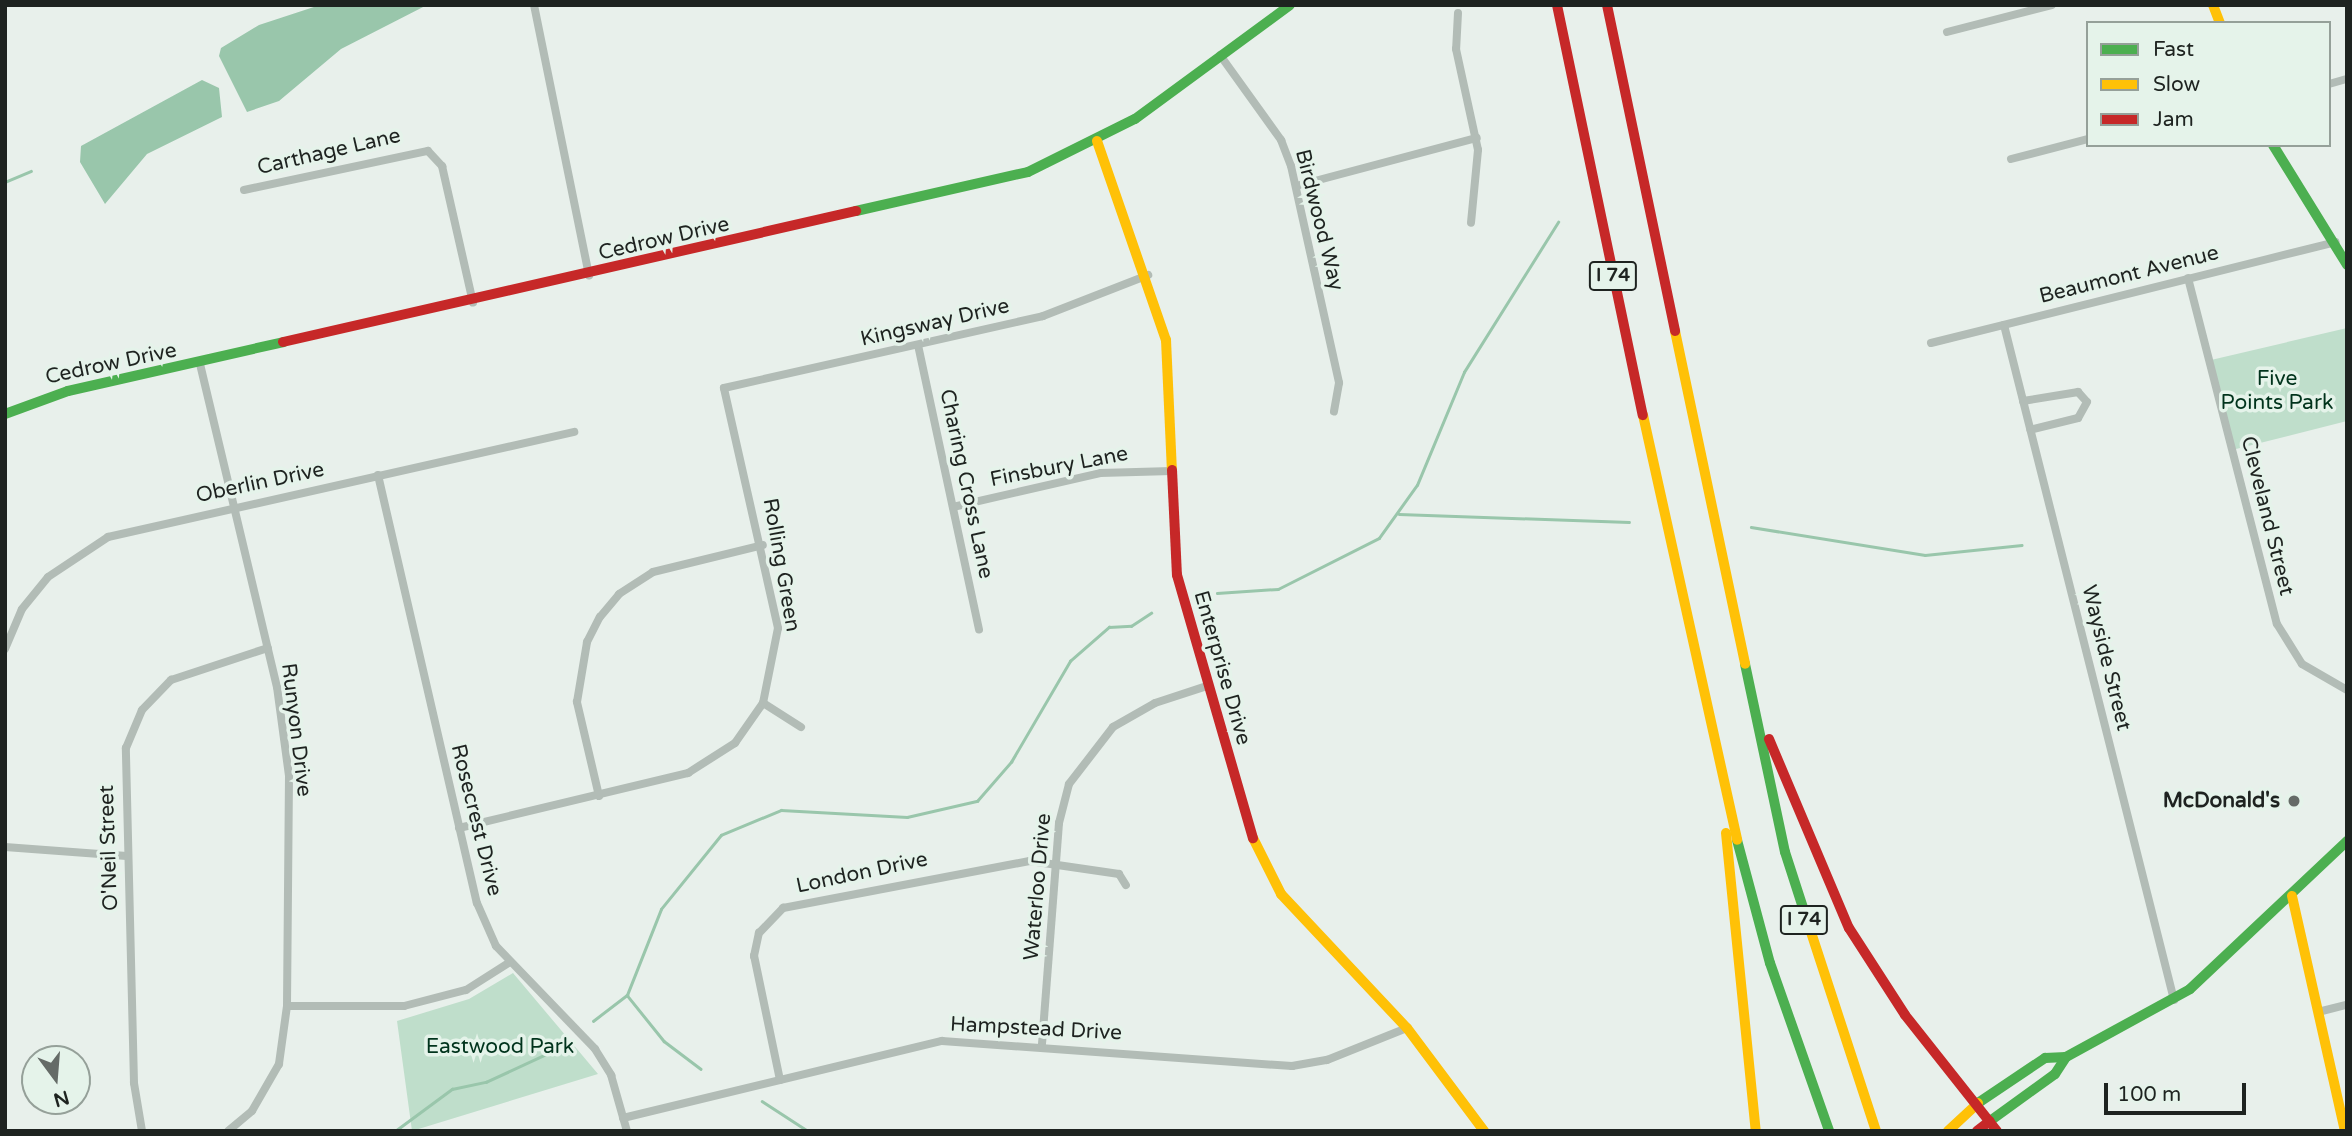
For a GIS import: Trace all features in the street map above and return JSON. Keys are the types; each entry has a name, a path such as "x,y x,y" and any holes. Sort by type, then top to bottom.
{"main road":[{"name":"Cedrow Drive","path":"5,414 68,391 473,303 993,182 1097,141 1290,5"},
{"name":"I 74","path":"1556,5 1716,763 1770,963 1829,1131"},
{"name":"I 74","path":"1607,5 1798,901 1876,1131"},
{"name":"Enterprise Drive","path":"1097,141 1148,275 1170,367 1177,575 1247,826 1267,872 1297,914 1406,1028 1484,1131"},
{"path":"2274,147 2336,242 2347,265"},
{"path":"1755,702 1809,846 1849,928 1905,1015 1994,1126"},
{"path":"1716,763 1743,953 1756,1131"},
{"path":"1948,1131 1978,1103 2045,1058 2066,1057 2174,1000 2292,896 2347,841"},
{"path":"2292,896 2345,1131"},
{"path":"1977,1131 1994,1126 2055,1074 2066,1057"}],"street":[{"path":"534,5 589,275"},
{"path":"1947,32 2052,5"},
{"path":"1458,13 1456,49 1477,138 1471,223"},
{"name":"Birdwood Way","path":"1220,55 1281,140 1296,186 1339,383 1334,412"},
{"path":"1296,186 1477,138"},
{"path":"2011,159 2086,140"},
{"name":"Carthage Lane","path":"244,190 428,151 442,166 473,303"},
{"name":"Beaumont Avenue","path":"1931,343 2336,242"},
{"name":"Kingsway Drive","path":"724,388 1042,316 1148,275"},
{"name":"Cleveland Street","path":"2188,278 2277,624 2302,664 2347,690"},
{"name":"Wayside Street","path":"2004,325 2174,1000"},
{"name":"Charing Cross Lane","path":"918,345 979,630"},
{"name":"Runyon Drive","path":"200,364 268,648 289,776 287,1006 279,1065 268,1089 228,1131"},
{"name":"Rolling Green","path":"459,828 688,773 717,757 763,703 778,629 763,545 724,388"},
{"path":"2023,401 2078,392 2087,402 2078,418 2030,430"},
{"name":"Oberlin Drive","path":"5,649 32,595 86,548 133,528 574,432"},
{"name":"Finsbury Lane","path":"953,507 1100,473 1172,471"},
{"name":"Rosecrest Drive","path":"378,475 477,904 510,962 595,1049 611,1075 627,1131"},
{"path":"599,796 576,702 587,642 600,617 619,594 653,572 763,545"},
{"name":"O'Neil Street","path":"142,1131 134,1083 125,759 142,710 184,672 268,648"},
{"name":"Waterloo Drive","path":"1042,1044 1056,863 1064,798 1092,747 1136,711 1207,686"},
{"path":"763,703 801,727"},
{"path":"5,847 127,856"},
{"name":"London Drive","path":"780,1080 754,956 759,933 774,914 934,875 1056,863 1119,874 1126,885"},
{"path":"287,1006 404,1006 466,990 510,962"},
{"path":"2318,1012 2347,1004"},
{"name":"Hampstead Drive","path":"623,1118 942,1041 1042,1044 1293,1066 1327,1060 1406,1028"}],"green space":[{"name":"Five Points Park","path":"2347,328 2347,421 2232,450 2211,360"},
{"name":"Eastwood Park","path":"513,973 598,1074 412,1131 397,1021 469,999"}],"shaded area":[{"path":"320,5 427,5 341,49 279,101 247,112 219,56 221,48 259,25"},
{"path":"202,80 219,88 222,117 147,154 105,204 80,162 81,146"}],"waterway":[{"path":"5,182 31,171"},
{"path":"1217,593 1278,589 1379,538 1417,485 1464,372 1558,222"},
{"path":"1399,514 1629,522"},
{"path":"1751,527 1925,555 2021,545"},
{"path":"593,1021 627,995 661,909 721,835 781,810 907,817 977,801 1011,762 1070,661 1109,627 1131,626 1151,613"},
{"path":"627,995 664,1041 701,1069"},
{"path":"395,1131 452,1089 486,1082 570,1043"},
{"path":"762,1101 808,1131"}],"traffic: fast":[{"path":"856,211 1028,172 1135,119 1290,5"},
{"path":"2274,147 2347,265"},
{"path":"5,414 68,391 283,342"},
{"path":"1745,664 1785,852 1808,923"},
{"path":"1737,840 1770,963 1829,1131"},
{"path":"1978,1103 2045,1058 2066,1057 2190,989 2347,841"},
{"path":"1990,1121 2055,1074 2066,1057"}],"traffic: slow":[{"path":"2213,5 2219,21"},
{"path":"1097,141 1166,340 1172,470"},
{"path":"1675,331 1745,664"},
{"path":"1643,415 1737,840"},
{"path":"1726,833 1756,1131"},
{"path":"1253,838 1281,894 1407,1028 1484,1131"},
{"path":"2292,896 2345,1131"},
{"path":"1808,923 1876,1131"},
{"path":"1948,1131 1978,1103"}],"traffic: jam":[{"path":"1557,5 1643,415"},
{"path":"1607,5 1675,331"},
{"path":"283,342 856,211"},
{"path":"1172,470 1177,575 1253,838"},
{"path":"1769,739 1849,928 1905,1015 1997,1131"},
{"path":"1977,1131 1990,1121"}],"place":[{"name":"McDonald's","path":"2294,801"}]}
